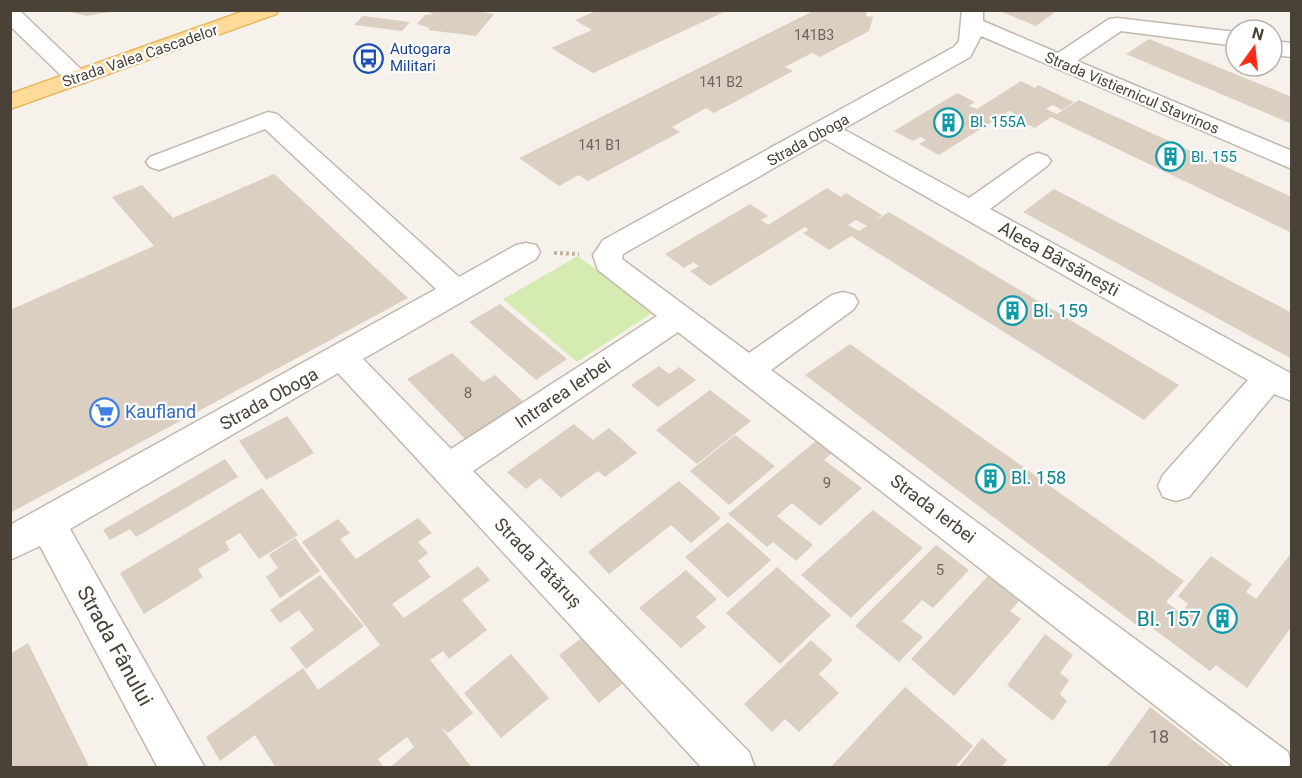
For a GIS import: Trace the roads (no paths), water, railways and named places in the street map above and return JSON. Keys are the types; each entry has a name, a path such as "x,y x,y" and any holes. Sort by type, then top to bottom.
{"main road":[{"name":"Strada Valea Cascadelor","path":"10,102 70,72 222,10"},
{"name":"Strada Valea Cascadelor","path":"10,86 70,72 269,10"}],"street":[{"path":"10,14 70,72"},
{"name":"Strada Vistiernicul Stavrinos","path":"973,18 1060,62 1292,161"},
{"name":"Strada Oboga","path":"610,251 962,52 968,47 973,18"},
{"path":"1060,62 1117,24 1224,36"},
{"path":"159,162 268,119 457,292"},
{"name":"Aleea Bârsănești","path":"827,130 1281,383"},
{"path":"970,210 1038,161"},
{"name":"Strada Ierbei","path":"610,251 608,263 1272,768"},
{"name":"Strada Oboga","path":"10,544 344,358 526,252"},
{"path":"749,369 843,302"},
{"name":"Intrarea Ierbei","path":"448,469 678,317"},
{"name":"Strada Tătăruș","path":"344,358 733,768"},
{"path":"1176,486 1281,383"},
{"name":"Strada Fânului","path":"47,524 183,768"}],"place":[{"name":"Autogara Militari","path":"369,58"},
{"name":"Bl. 155A","path":"949,122"},
{"name":"Bl. 155","path":"1170,157"},
{"name":"Bl. 159","path":"1012,311"},
{"name":"Kaufland","path":"104,412"},
{"name":"Bl. 158","path":"990,478"},
{"name":"Bl. 157","path":"1222,619"}]}
